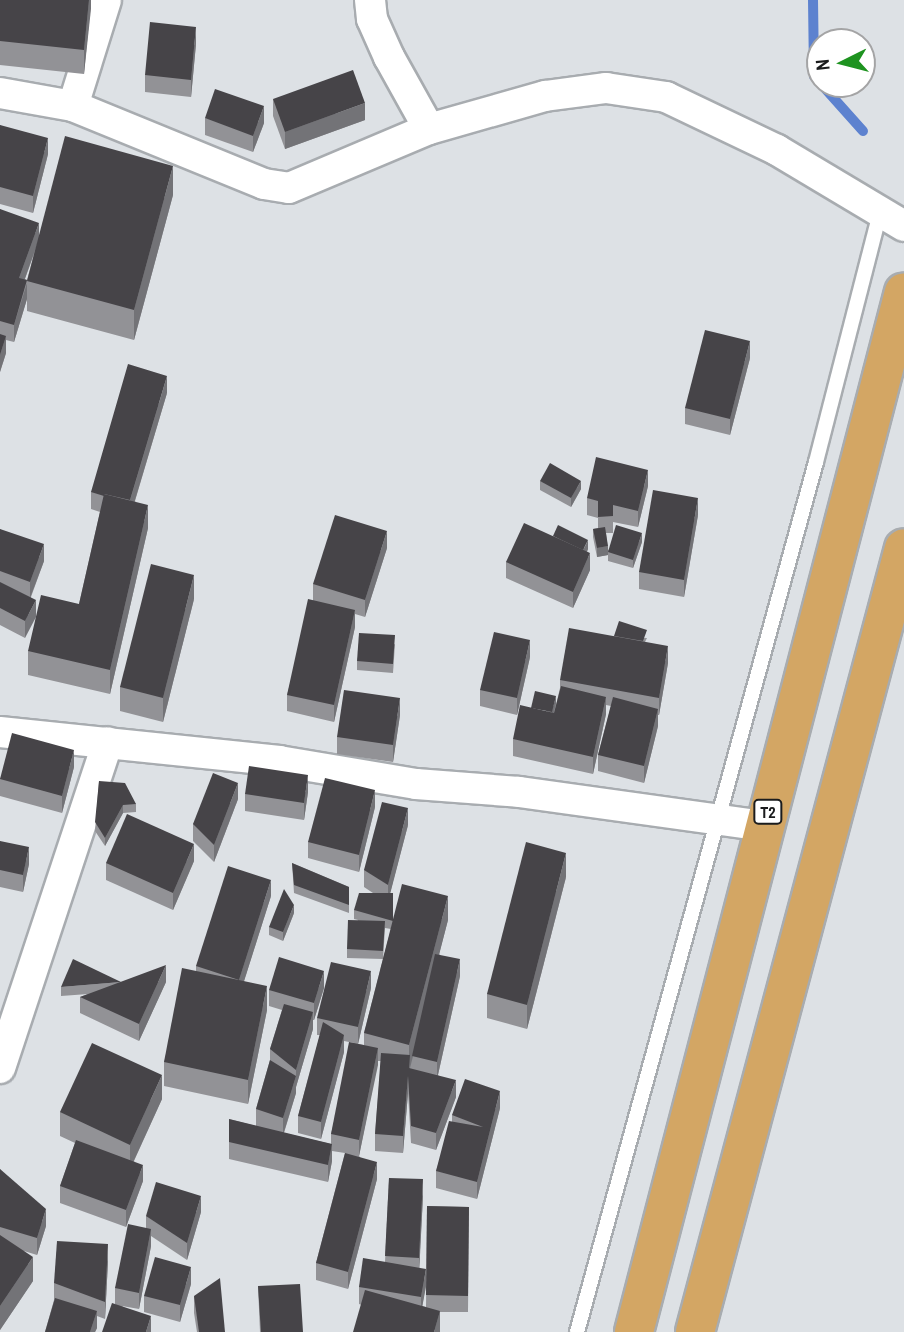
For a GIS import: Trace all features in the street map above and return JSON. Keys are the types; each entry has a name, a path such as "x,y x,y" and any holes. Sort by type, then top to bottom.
{"highway":[{"name":"T2","path":"637,1321 904,292"},
{"path":"637,1321 695,1331 904,548"}],"street":[{"path":"74,106 106,0"},
{"path":"370,0 372,19 389,57 429,129"},
{"path":"0,93 74,106 264,184 289,188 429,129 557,95 606,88 666,97 777,150 892,219"},
{"path":"0,732 108,743 765,826"},
{"path":"0,1068 108,743"}],"lane":[{"path":"577,1332 717,820 892,219"}],"building":[{"path":"0,0 89,0 84,50 0,41"},
{"path":"150,22 196,27 191,80 145,75"},
{"path":"353,70 365,103 285,132 273,99"},
{"path":"215,89 264,106 253,136 205,118"},
{"path":"0,125 48,138 33,196 0,187"},
{"path":"65,136 173,166 134,310 27,281"},
{"path":"0,209 39,223 19,278 27,280 14,325 0,321"},
{"path":"705,330 750,341 730,419 685,408"},
{"path":"0,334 6,336 0,355"},
{"path":"128,364 167,376 130,500 91,492"},
{"path":"596,457 648,470 638,511 613,505 613,516 598,517 598,501 587,498"},
{"path":"550,463 581,481 571,498 540,481"},
{"path":"653,490 698,498 684,580 639,572"},
{"path":"104,494 148,505 110,670 28,651 41,595 79,604"},
{"path":"335,515 387,531 365,600 313,584"},
{"path":"524,523 590,553 573,592 506,562"},
{"path":"558,525 588,540 583,550 553,536"},
{"path":"616,525 642,533 633,560 608,552"},
{"path":"605,527 608,546 597,548 593,529"},
{"path":"0,529 44,544 30,582 0,571"},
{"path":"151,564 194,575 163,698 120,687"},
{"path":"0,582 36,600 25,621 0,608"},
{"path":"308,599 355,610 334,705 287,695"},
{"path":"619,621 647,630 643,641 614,636"},
{"path":"569,628 668,646 659,698 560,680"},
{"path":"494,632 530,640 517,698 480,690"},
{"path":"359,633 395,635 393,664 357,661"},
{"path":"561,686 606,697 593,757 513,739 520,705 554,713"},
{"path":"344,690 400,698 393,745 337,737"},
{"path":"535,691 556,696 552,712 531,708"},
{"path":"613,697 658,709 644,766 598,755"},
{"path":"12,733 74,750 62,796 0,779"},
{"path":"249,766 308,775 304,803 245,794"},
{"path":"213,773 238,783 214,845 193,824"},
{"path":"325,778 375,790 359,855 308,842"},
{"path":"99,781 125,783 136,804 123,805 105,838 95,822"},
{"path":"382,802 408,808 388,885 364,870"},
{"path":"127,814 194,844 173,893 106,863"},
{"path":"0,841 29,847 23,875 0,870"},
{"path":"526,842 566,853 527,1005 487,994"},
{"path":"292,863 349,887 349,905 294,885"},
{"path":"228,866 271,880 239,980 196,966"},
{"path":"402,884 448,896 409,1045 364,1033"},
{"path":"284,889 294,905 283,932 269,927"},
{"path":"359,893 393,893 393,921 354,910"},
{"path":"348,920 385,921 383,951 347,949"},
{"path":"435,954 460,959 437,1062 412,1056"},
{"path":"279,957 324,971 314,1003 269,990"},
{"path":"73,959 121,982 61,987"},
{"path":"331,962 371,971 358,1027 317,1018"},
{"path":"166,965 139,1024 80,997"},
{"path":"182,968 267,986 248,1080 164,1062"},
{"path":"284,1004 313,1012 296,1070 270,1049"},
{"path":"323,1022 344,1035 321,1122 298,1116"},
{"path":"349,1042 378,1048 359,1140 331,1134"},
{"path":"92,1043 162,1075 130,1145 60,1112"},
{"path":"381,1053 410,1055 409,1068 456,1080 436,1133 411,1126 408,1076 403,1136 375,1134"},
{"path":"270,1060 296,1076 283,1118 256,1109"},
{"path":"465,1079 500,1091 477,1182 436,1171 449,1121 483,1127 452,1115"},
{"path":"229,1119 332,1144 328,1165 229,1142"},
{"path":"76,1140 143,1165 126,1210 60,1186"},
{"path":"345,1153 377,1162 348,1272 316,1263"},
{"path":"0,1169 46,1209 37,1238 0,1227"},
{"path":"389,1178 423,1179 419,1258 385,1256"},
{"path":"156,1182 201,1196 187,1243 146,1216"},
{"path":"427,1206 469,1207 468,1296 426,1295"},
{"path":"128,1224 151,1229 139,1293 115,1288"},
{"path":"0,1235 33,1257 0,1306"},
{"path":"57,1241 108,1244 105,1302 54,1283"},
{"path":"155,1257 191,1267 180,1305 144,1296"},
{"path":"363,1258 426,1269 421,1297 359,1287"},
{"path":"220,1278 225,1332 199,1332 194,1296"},
{"path":"300,1284 303,1332 261,1332 258,1286"},
{"path":"365,1290 440,1311 434,1332 353,1332"},
{"path":"55,1298 97,1311 90,1332 45,1332"},
{"path":"112,1303 151,1316 146,1332 102,1332"}],"waterway":[{"path":"813,0 813,28"},
{"path":"834,98 863,131"}]}
